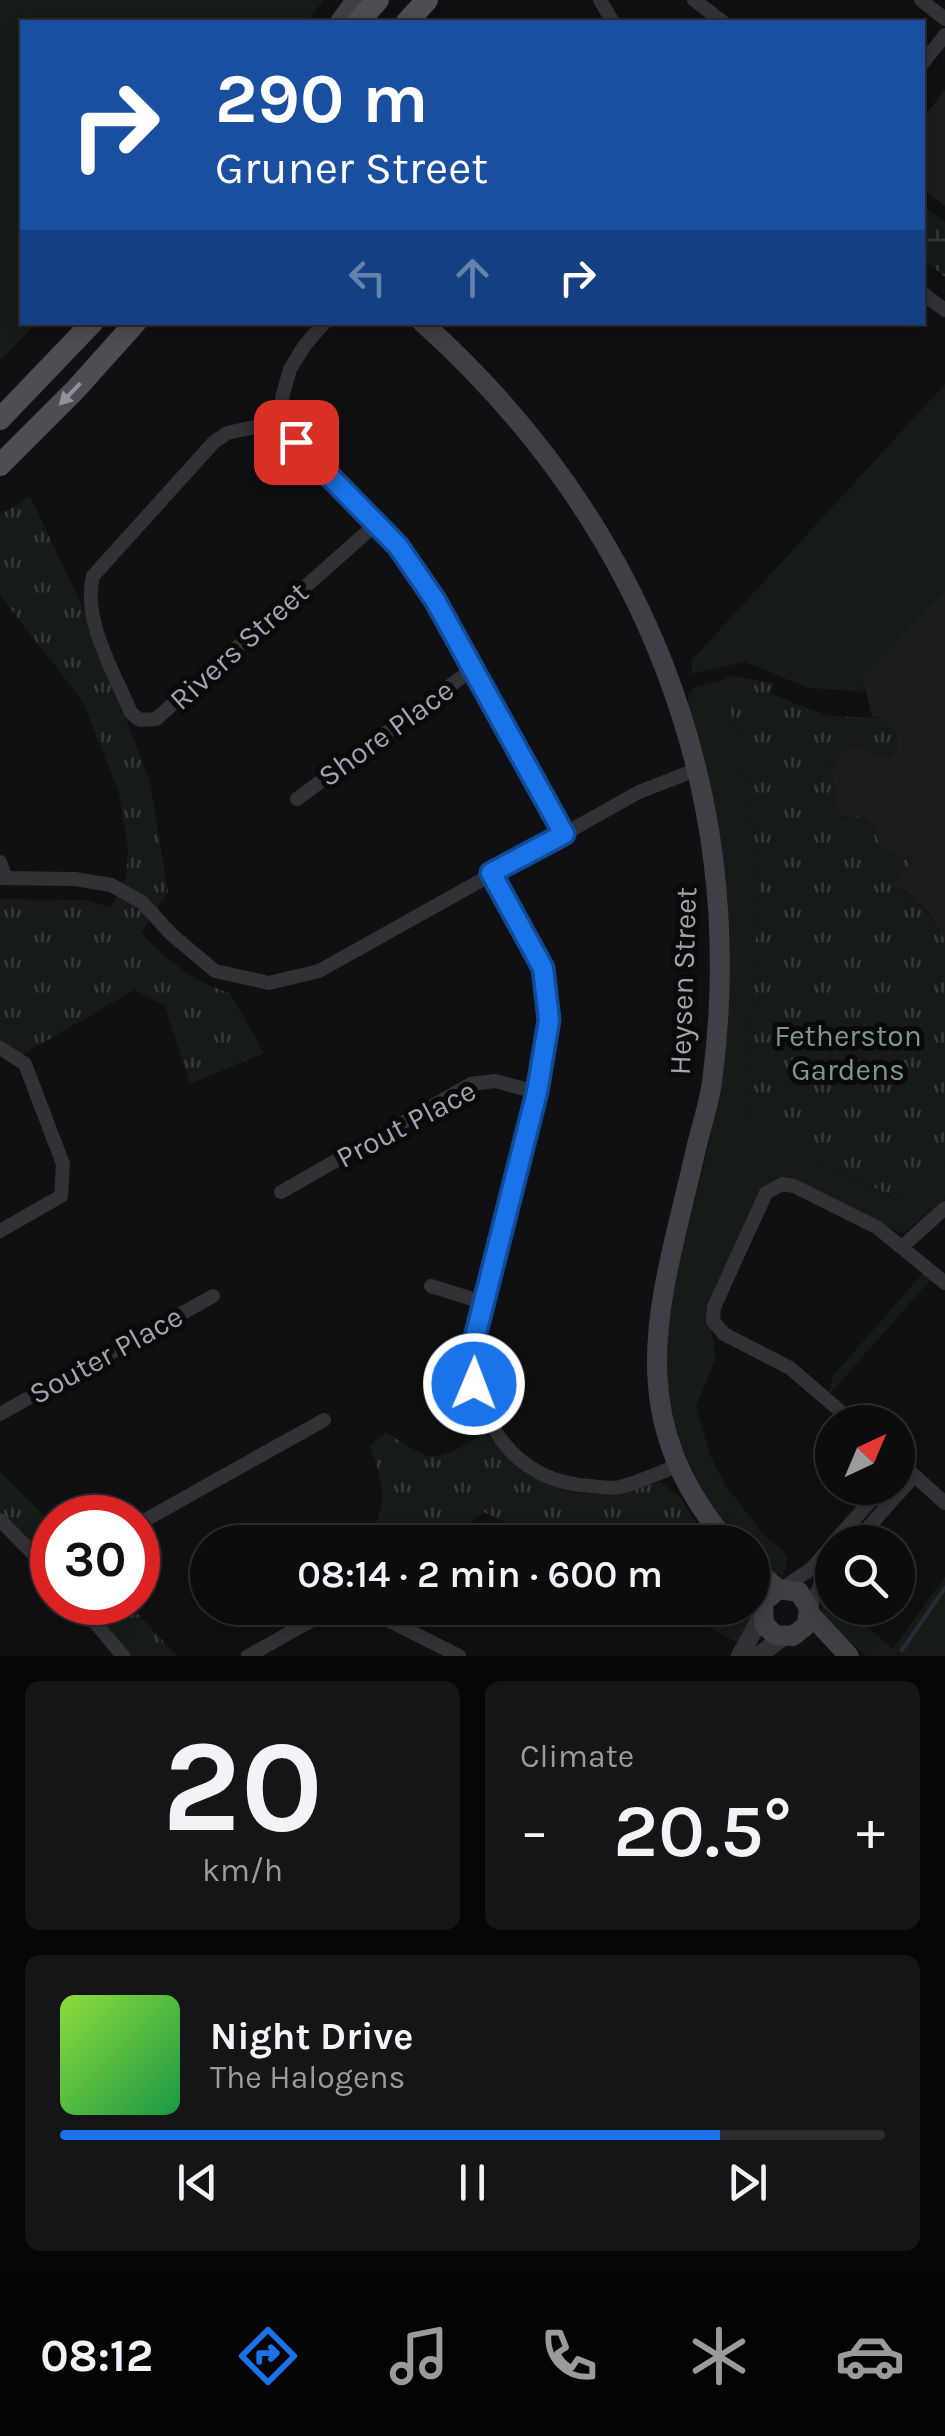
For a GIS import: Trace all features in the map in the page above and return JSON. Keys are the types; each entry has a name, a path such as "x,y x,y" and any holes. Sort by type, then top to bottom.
{"main road":[{"path":"360,20 378,0"},
{"path":"409,20 427,0"},
{"path":"0,419 90,325"},
{"path":"0,465 133,325"},
{"name":"Heysen Street","path":"425,325 506,406 580,500 630,586 672,684 698,769 716,874 719,961 712,1084 656,1336 662,1422 659,1435 672,1468 705,1525"},
{"name":"Heysen Street","path":"672,1468 714,1525"},
{"path":"770,1597 799,1592 809,1611 846,1656"},
{"path":"788,1636 803,1630 809,1611"},
{"path":"769,1625 769,1630 846,1656"}],"street":[{"path":"694,0 720,20"},
{"path":"921,0 945,19"},
{"path":"925,60 945,35"},
{"path":"925,294 945,310"},
{"path":"322,325 290,369 282,398 296,442 398,546 435,600 564,834"},
{"name":"Rivers Street","path":"287,420 228,433 214,442 92,576 88,595 96,628 131,713 140,720 156,720 375,525"},
{"name":"Shore Place","path":"298,799 474,668"},
{"path":"2,873 110,885 142,902 170,934 215,971 269,983 319,971 639,792 698,769"},
{"path":"491,873 543,968 549,1020 537,1092 472,1349 474,1384 490,1424 511,1453 541,1474 570,1484 617,1488 672,1468"},
{"path":"0,1048 25,1064 63,1164 62,1196 0,1231"},
{"name":"Prout Place","path":"281,1192 471,1084 496,1080 537,1092"},
{"path":"833,1405 790,1368 724,1334 712,1321 714,1308 766,1192 782,1184 794,1186 878,1228 945,1283"},
{"path":"903,1246 945,1208"},
{"path":"431,1286 482,1302"},
{"name":"Souter Place","path":"0,1414 213,1296"},
{"path":"160,1512 324,1420"},
{"path":"915,1477 945,1503"},
{"path":"850,1525 867,1505"},
{"path":"871,1525 889,1505"},
{"path":"0,1520 30,1550"},
{"path":"770,1595 815,1565"},
{"path":"809,1611 815,1600"},
{"path":"98,1625 124,1656"},
{"path":"248,1656 304,1625"},
{"path":"398,1625 459,1656"},
{"path":"740,1656 754,1625"},
{"path":"758,1656 788,1636"}],"shaded area":[{"path":"945,90 945,206 925,191 925,115"},
{"path":"945,590 945,940 930,914 907,892 891,884 911,862 879,844 872,824 840,815 830,767 847,747 853,746 890,759 882,718 872,716 862,676"}],"green space":[{"path":"0,0 324,0 308,20 20,20 20,325 35,325 0,361"},
{"path":"925,207 945,222 945,277 925,261"},
{"path":"945,384 945,590 862,676 865,692 808,688 745,662 692,674 692,660"},
{"path":"30,496 83,608 150,781 168,892 141,933 181,969 230,993 264,1053 190,1084 165,1006 134,990 22,1055 0,1045 0,899 86,900 111,908 126,878 128,848 119,793 83,702 0,595 0,515"},
{"name":"Fetherston Gardens","path":"734,676 773,683 771,694 828,716 882,718 897,735 897,751 890,759 853,746 847,747 830,766 840,815 848,819 864,815 879,844 911,862 891,884 922,908 945,940 945,1160 901,1201 747,1124 759,867 736,727 718,681"},
{"path":"718,681 736,727 759,867 747,1124 900,1201 945,1160 945,1199 904,1233 782,1179 771,1181 760,1192 710,1323 716,1358 696,1406 710,1455 726,1486 757,1525 725,1525 721,1520 681,1442 667,1385 672,1300 720,1082 729,968 724,866 688,700 689,692"},
{"path":"924,1272 931,1279 829,1395 832,1377"},
{"path":"386,1432 416,1451 435,1456 486,1433 525,1470 564,1490 607,1494 660,1482 681,1498 698,1525 510,1525 484,1512 469,1525 375,1525 382,1495 370,1446"},
{"path":"0,1472 30,1501 30,1546 0,1517"},
{"path":"770,1539 788,1556 783,1577 771,1572"},
{"path":"945,1576 945,1656 866,1656 830,1625 865,1625 893,1649 910,1625 915,1625 915,1618"},
{"path":"102,1625 148,1625 177,1656 128,1656"},
{"path":"704,1625 751,1625 743,1645"}],"waterway":[{"path":"902,1650 945,1588"}],"route":[{"path":"296,442 398,546 435,600 564,834 491,873 543,968 549,1020 537,1092 472,1349 474,1384"}]}
